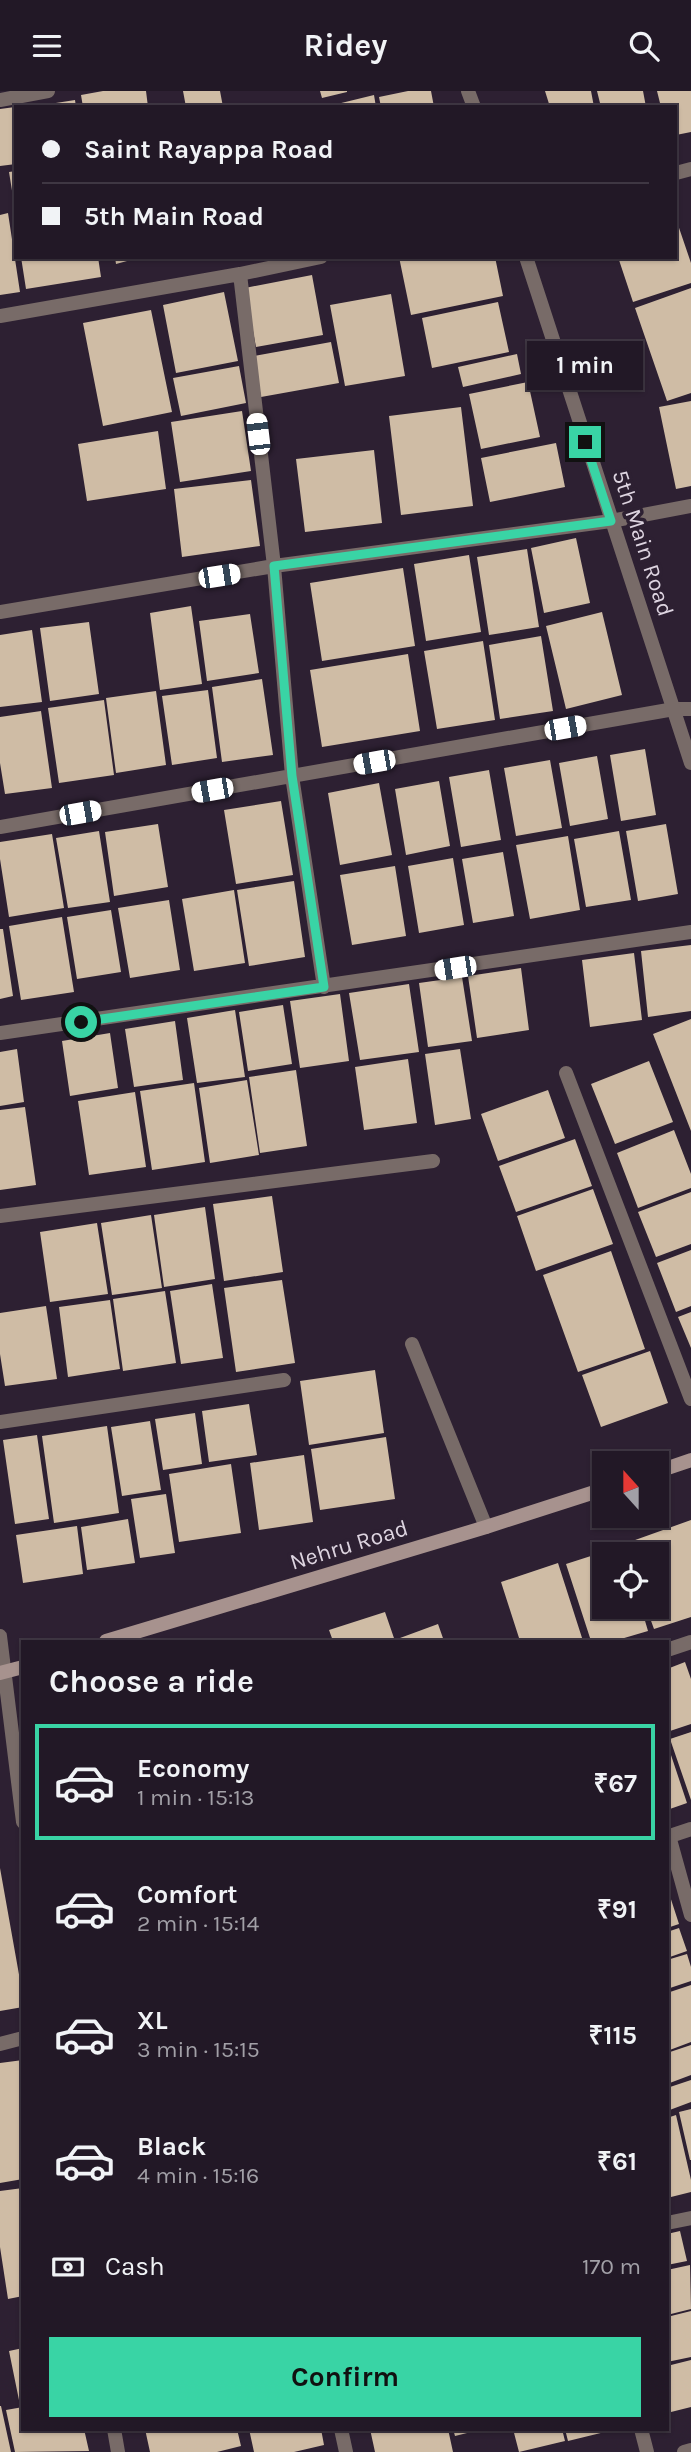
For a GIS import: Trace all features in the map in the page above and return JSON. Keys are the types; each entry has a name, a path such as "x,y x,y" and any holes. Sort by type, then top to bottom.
{"main road":[{"path":"669,1468 691,1460"},
{"name":"Nehru Road","path":"109,1640 592,1493"},
{"path":"2,1673 21,1668"}],"street":[{"path":"0,100 48,91"},
{"path":"0,316 311,259"},
{"name":"5th Main Road","path":"527,259 691,763"},
{"path":"240,274 274,566 292,776 324,987"},
{"path":"0,612 274,566 611,521 691,506"},
{"path":"0,827 674,709 691,709"},
{"path":"0,1033 691,932"},
{"path":"566,1073 691,1399"},
{"path":"0,1216 433,1161"},
{"path":"412,1344 486,1527"},
{"path":"0,1422 284,1380"},
{"path":"0,1636 2,1673 21,1808"},
{"path":"669,1649 691,1642"},
{"path":"669,1837 691,1829"},
{"path":"669,1840 691,1916"},
{"path":"0,2044 21,2039"},
{"path":"669,2223 691,2218"},
{"path":"114,2431 118,2452"},
{"path":"341,2431 346,2452"},
{"path":"642,2431 647,2452"},
{"path":"684,2452 691,2450"}],"building":[{"path":"103,91 146,91 148,105 83,105 81,95"},
{"path":"183,91 220,91 223,105 186,105"},
{"path":"320,91 347,91 347,92 322,98"},
{"path":"408,91 431,91 434,105 381,105 379,97"},
{"path":"545,91 591,91 594,105 549,105"},
{"path":"597,91 643,91 646,105 600,105"},
{"path":"657,91 691,91 691,132 677,135 677,105 660,105"},
{"path":"374,95 376,105 333,105"},
{"path":"75,100 76,105 43,105"},
{"path":"14,107 14,164 0,166 0,109"},
{"path":"14,171 14,203 9,172"},
{"path":"8,213 20,292 0,295 0,215"},
{"path":"677,222 691,263 691,283 633,302 619,259 677,259"},
{"path":"21,259 98,259 101,277 26,289"},
{"path":"115,259 134,259 116,264"},
{"path":"399,259 495,259 503,296 411,315"},
{"path":"312,275 323,335 256,347 245,288"},
{"path":"691,288 691,393 667,401 635,308"},
{"path":"224,292 238,361 176,373 163,305"},
{"path":"391,294 405,376 345,386 330,305"},
{"path":"498,302 509,352 432,368 422,318"},
{"path":"151,310 172,412 103,426 83,323"},
{"path":"331,342 339,383 261,397 254,356"},
{"path":"517,354 521,374 463,387 458,367"},
{"path":"239,366 246,403 181,416 173,378"},
{"path":"528,382 540,437 481,449 469,394"},
{"path":"691,401 691,486 676,489 659,407"},
{"path":"461,407 473,506 401,515 389,416"},
{"path":"242,411 251,471 180,482 171,422"},
{"path":"158,431 166,489 87,501 78,444"},
{"path":"556,443 565,487 490,502 481,458"},
{"path":"374,450 382,523 305,532 296,459"},
{"path":"251,480 260,546 182,557 174,489"},
{"path":"576,538 590,603 544,613 531,548"},
{"path":"527,549 539,627 489,635 477,557"},
{"path":"469,555 481,632 426,641 414,564"},
{"path":"403,568 415,646 322,661 310,583"},
{"path":"191,606 202,684 160,690 150,613"},
{"path":"602,612 622,695 566,709 546,626"},
{"path":"250,614 259,673 207,681 199,621"},
{"path":"89,622 99,694 50,701 40,628"},
{"path":"32,630 42,702 0,707 0,635"},
{"path":"541,636 553,711 500,719 489,645"},
{"path":"483,641 495,720 437,729 424,651"},
{"path":"408,654 420,731 322,747 310,670"},
{"path":"262,679 273,755 222,762 212,687"},
{"path":"208,690 217,758 172,765 162,696"},
{"path":"156,691 166,765 116,773 106,698"},
{"path":"104,700 114,775 59,783 48,708"},
{"path":"41,711 52,788 5,794 0,763 0,717"},
{"path":"645,749 656,815 621,821 610,755"},
{"path":"597,756 608,819 570,826 559,763"},
{"path":"550,760 562,828 516,836 504,768"},
{"path":"489,770 501,840 461,847 449,777"},
{"path":"439,781 450,846 406,855 395,789"},
{"path":"379,783 392,855 340,865 328,793"},
{"path":"281,801 293,875 236,884 224,810"},
{"path":"158,824 168,887 114,896 105,832"},
{"path":"666,824 678,894 638,901 626,831"},
{"path":"99,831 110,902 68,908 56,838"},
{"path":"619,831 631,900 586,907 574,839"},
{"path":"52,834 64,908 9,917 0,842"},
{"path":"568,836 580,910 530,919 516,845"},
{"path":"503,852 514,916 473,923 462,859"},
{"path":"453,858 464,925 419,933 408,866"},
{"path":"395,866 406,936 352,945 340,875"},
{"path":"294,881 305,957 249,966 237,890"},
{"path":"234,890 245,963 194,971 182,899"},
{"path":"169,900 180,970 130,978 118,908"},
{"path":"111,910 121,972 77,979 67,917"},
{"path":"62,917 74,992 21,1000 9,926"},
{"path":"0,929 3,929 13,996 0,999"},
{"path":"691,945 691,1011 648,1017 641,951"},
{"path":"634,953 642,1020 590,1027 582,960"},
{"path":"521,968 529,1030 477,1038 468,976"},
{"path":"462,977 472,1041 428,1047 419,983"},
{"path":"409,984 419,1052 360,1060 349,993"},
{"path":"340,994 349,1061 300,1068 290,1001"},
{"path":"283,1005 292,1064 248,1071 239,1012"},
{"path":"235,1010 245,1077 197,1083 187,1018"},
{"path":"691,1019 691,1131 653,1034"},
{"path":"175,1021 183,1080 134,1087 125,1029"},
{"path":"110,1033 118,1088 70,1096 62,1041"},
{"path":"17,1049 24,1102 0,1106 0,1052"},
{"path":"460,1049 471,1119 435,1125 425,1054"},
{"path":"408,1059 417,1123 364,1130 355,1067"},
{"path":"649,1061 673,1122 615,1144 591,1084"},
{"path":"296,1070 307,1146 260,1153 249,1077"},
{"path":"247,1080 259,1155 210,1163 199,1088"},
{"path":"194,1083 205,1162 152,1170 140,1091"},
{"path":"548,1090 565,1138 498,1161 481,1114"},
{"path":"135,1092 146,1167 89,1175 78,1101"},
{"path":"25,1107 36,1185 0,1190 0,1110"},
{"path":"674,1130 691,1174 691,1188 638,1208 617,1153"},
{"path":"575,1139 592,1186 516,1212 499,1166"},
{"path":"593,1189 613,1244 536,1271 517,1216"},
{"path":"691,1192 691,1244 656,1257 638,1212"},
{"path":"272,1196 283,1272 224,1281 213,1204"},
{"path":"205,1207 215,1279 164,1287 154,1215"},
{"path":"151,1215 162,1288 112,1295 101,1223"},
{"path":"97,1223 108,1294 50,1302 40,1232"},
{"path":"691,1250 691,1306 676,1312 657,1263"},
{"path":"611,1251 645,1349 578,1372 543,1275"},
{"path":"282,1280 295,1363 236,1372 224,1288"},
{"path":"212,1284 223,1358 181,1364 170,1291"},
{"path":"165,1291 176,1363 123,1371 113,1299"},
{"path":"110,1300 120,1369 68,1377 59,1307"},
{"path":"46,1306 57,1379 5,1386 0,1354 0,1313"},
{"path":"691,1312 691,1348 678,1317"},
{"path":"650,1351 668,1403 601,1427 582,1375"},
{"path":"375,1370 384,1433 309,1445 300,1381"},
{"path":"249,1404 257,1455 209,1462 202,1411"},
{"path":"195,1413 202,1464 163,1470 155,1419"},
{"path":"150,1421 161,1490 122,1496 111,1427"},
{"path":"107,1426 119,1513 54,1523 42,1436"},
{"path":"37,1435 49,1519 15,1524 3,1440"},
{"path":"386,1437 395,1499 320,1510 311,1449"},
{"path":"304,1455 313,1522 259,1530 250,1463"},
{"path":"231,1464 241,1533 179,1542 169,1474"},
{"path":"166,1494 175,1553 140,1558 131,1499"},
{"path":"128,1519 135,1563 87,1570 81,1527"},
{"path":"691,1520 691,1617 654,1629 650,1619 669,1619 669,1542 630,1542"},
{"path":"77,1526 83,1574 23,1583 16,1535"},
{"path":"592,1556 592,1619 644,1619 648,1631 617,1640 591,1640 566,1564"},
{"path":"558,1563 583,1640 520,1640 501,1582"},
{"path":"385,1612 395,1640 333,1640 329,1630"},
{"path":"438,1624 444,1640 401,1640 400,1638"},
{"path":"685,1662 691,1679 691,1724 669,1731 669,1668"},
{"path":"691,1732 691,1800 670,1739"},
{"path":"669,1749 687,1803 669,1809"},
{"path":"0,1868 21,1986 21,2007 0,2011"},
{"path":"669,1893 679,1924 669,1927"},
{"path":"679,1928 687,1951 669,1957 669,1931"},
{"path":"687,1954 691,1981 669,1988 669,1959"},
{"path":"691,1985 691,2042 669,2050 669,1992"},
{"path":"691,2045 691,2075 669,2083 669,2052"},
{"path":"21,2060 21,2179 0,2183 0,2063"},
{"path":"691,2080 691,2102 669,2110 669,2087"},
{"path":"691,2109 691,2160 690,2160 679,2112"},
{"path":"676,2115 691,2180 691,2192 669,2198 669,2117"},
{"path":"21,2188 21,2296 8,2299 0,2247 0,2191"},
{"path":"680,2231 687,2261 669,2265 669,2234"},
{"path":"690,2265 691,2309 669,2314 669,2270"},
{"path":"691,2311 691,2357 669,2362 669,2316"},
{"path":"21,2348 21,2405 20,2405 9,2351"},
{"path":"691,2360 691,2407 669,2412 669,2366"},
{"path":"1,2406 11,2452 0,2452"},
{"path":"21,2407 21,2431 84,2431 89,2451 15,2452 6,2410"},
{"path":"145,2431 237,2431 241,2446 217,2452 150,2452"},
{"path":"249,2431 321,2431 324,2445 294,2452 254,2452"},
{"path":"370,2431 448,2431 453,2452 375,2452"},
{"path":"454,2431 475,2431 455,2436"},
{"path":"514,2431 562,2431 565,2441 519,2452"},
{"path":"566,2431 609,2431 568,2441"}],"route":[{"path":"81,1022 324,987 292,776 274,566 611,521 585,442"}]}
